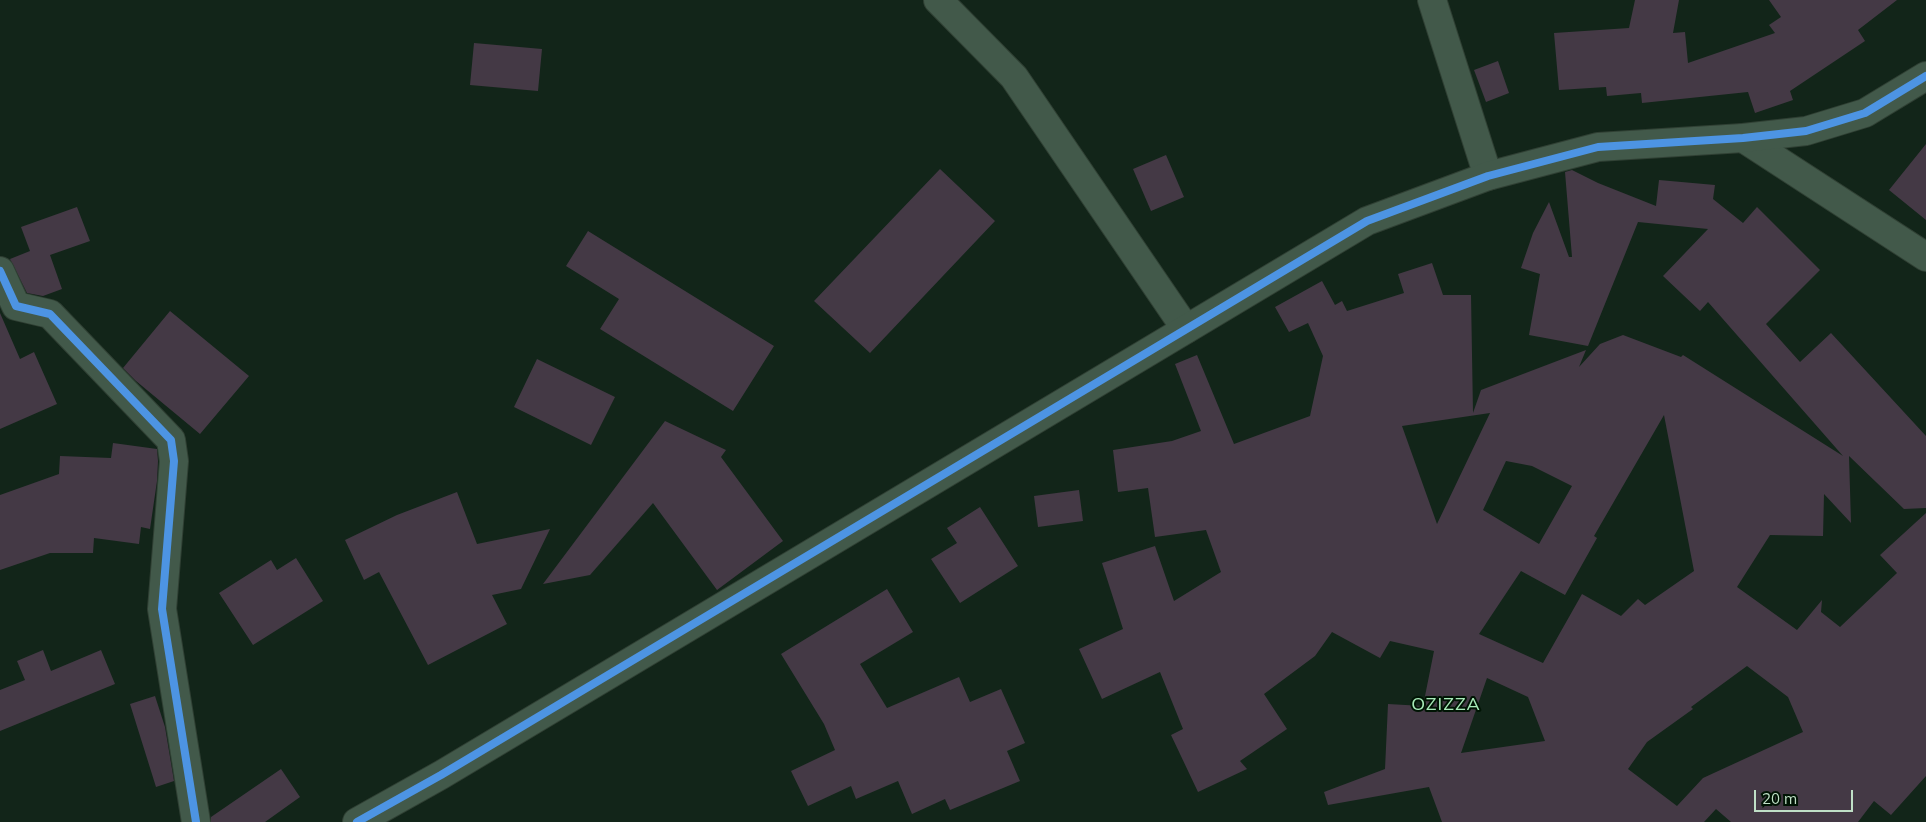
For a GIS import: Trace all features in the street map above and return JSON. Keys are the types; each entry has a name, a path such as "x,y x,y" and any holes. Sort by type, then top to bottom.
{"street":[{"path":"938,0 1014,77 1186,329"},
{"path":"1432,0 1488,176"},
{"path":"357,822 441,775 1367,221 1488,176 1598,147 1743,138 1806,131 1865,113 1926,76"},
{"path":"1743,138 1926,257"},
{"path":"0,271 16,306 50,314 171,440 174,461 162,609 196,822"}],"building":[{"path":"1635,0 1679,0 1673,33 1685,32 1688,63 1775,33 1769,25 1781,17 1769,0 1897,0 1858,30 1865,41 1790,91 1793,100 1755,113 1748,92 1642,103 1641,93 1607,96 1606,87 1559,90 1554,33 1629,28"},
{"path":"474,43 542,49 538,91 470,85"},
{"path":"1498,61 1509,93 1486,102 1474,70"},
{"path":"1926,144 1926,220 1889,190"},
{"path":"1166,155 1184,197 1151,211 1133,169"},
{"path":"940,169 995,221 870,353 814,301"},
{"path":"1572,170 1598,183 1656,206 1659,180 1715,185 1713,199 1743,223 1757,207 1820,270 1766,324 1800,362 1831,333 1926,436 1926,508 1904,509 1849,456 1851,523 1824,494 1823,536 1770,535 1737,587 1797,630 1822,600 1821,612 1840,627 1897,573 1880,555 1926,513 1926,776 1891,815 1874,801 1858,822 1731,822 1716,809 1704,822 1442,822 1429,787 1328,805 1324,792 1385,769 1388,704 1423,706 1434,651 1390,641 1380,658 1332,632 1315,656 1264,694 1287,729 1240,761 1247,769 1198,792 1171,735 1183,729 1160,672 1102,699 1079,649 1123,629 1102,563 1155,546 1174,601 1221,572 1206,530 1155,537 1148,488 1118,492 1113,450 1172,441 1201,431 1175,364 1197,355 1234,444 1310,416 1323,356 1308,323 1289,332 1275,307 1322,281 1335,305 1342,301 1347,311 1404,293 1398,274 1432,263 1443,295 1471,295 1473,413 1481,390 1586,350 1579,367 1600,344 1623,335 1681,357 1683,355 1843,456 1708,302 1700,311 1663,276 1708,229 1638,222 1588,346 1529,335 1540,274 1521,268 1533,233 1549,202 1569,257 1572,257 1565,172","holes":["1490,413 1437,524 1402,426","1664,415 1694,571 1645,605 1638,599 1621,616 1582,594 1543,663 1479,634 1521,571 1565,595 1597,538 1594,536","1506,461 1532,466 1572,486 1539,544 1483,510","1747,666 1788,697 1803,732 1703,778 1677,806 1628,769 1647,742 1693,709 1691,707","1487,678 1528,697 1545,741 1461,753"]},
{"path":"77,207 90,241 50,255 62,289 43,296 27,293 10,259 30,251 21,227"},
{"path":"588,231 774,346 733,411 600,329 619,299 566,266"},
{"path":"170,311 249,376 200,434 123,368"},
{"path":"0,313 20,359 34,352 57,404 0,429"},
{"path":"537,359 615,397 591,445 514,407"},
{"path":"665,421 726,450 721,457 783,541 717,590 653,503 590,575 543,584"},
{"path":"113,443 157,449 157,481 150,529 141,527 139,544 94,538 93,553 50,553 0,570 0,495 59,474 60,456 111,458"},
{"path":"1079,490 1083,521 1038,527 1034,496"},
{"path":"457,492 477,544 550,529 521,589 492,595 507,624 428,665 379,572 364,580 345,540 397,515"},
{"path":"980,507 1018,566 960,603 931,559 957,543 947,528"},
{"path":"296,558 323,601 253,645 219,593 271,560 277,570"},
{"path":"887,589 913,632 860,664 887,708 959,677 970,702 1001,689 1025,743 1007,751 1020,781 950,810 945,799 912,814 898,781 856,799 851,786 808,806 791,771 835,750 824,724 781,654"},
{"path":"43,650 51,671 101,650 115,684 0,731 0,690 25,680 17,661"},
{"path":"155,696 165,727 174,781 156,787 130,704"},
{"path":"281,769 300,797 265,822 211,822 211,817"}],"cycle path":[{"path":"357,822 441,775 1367,221 1488,176 1598,147 1743,138 1806,131 1865,113 1926,76"},
{"path":"0,271 16,306 50,314 171,440 174,461 162,609 196,822"}],"district":[{"name":"OZIZZA","path":"1446,705"}]}
